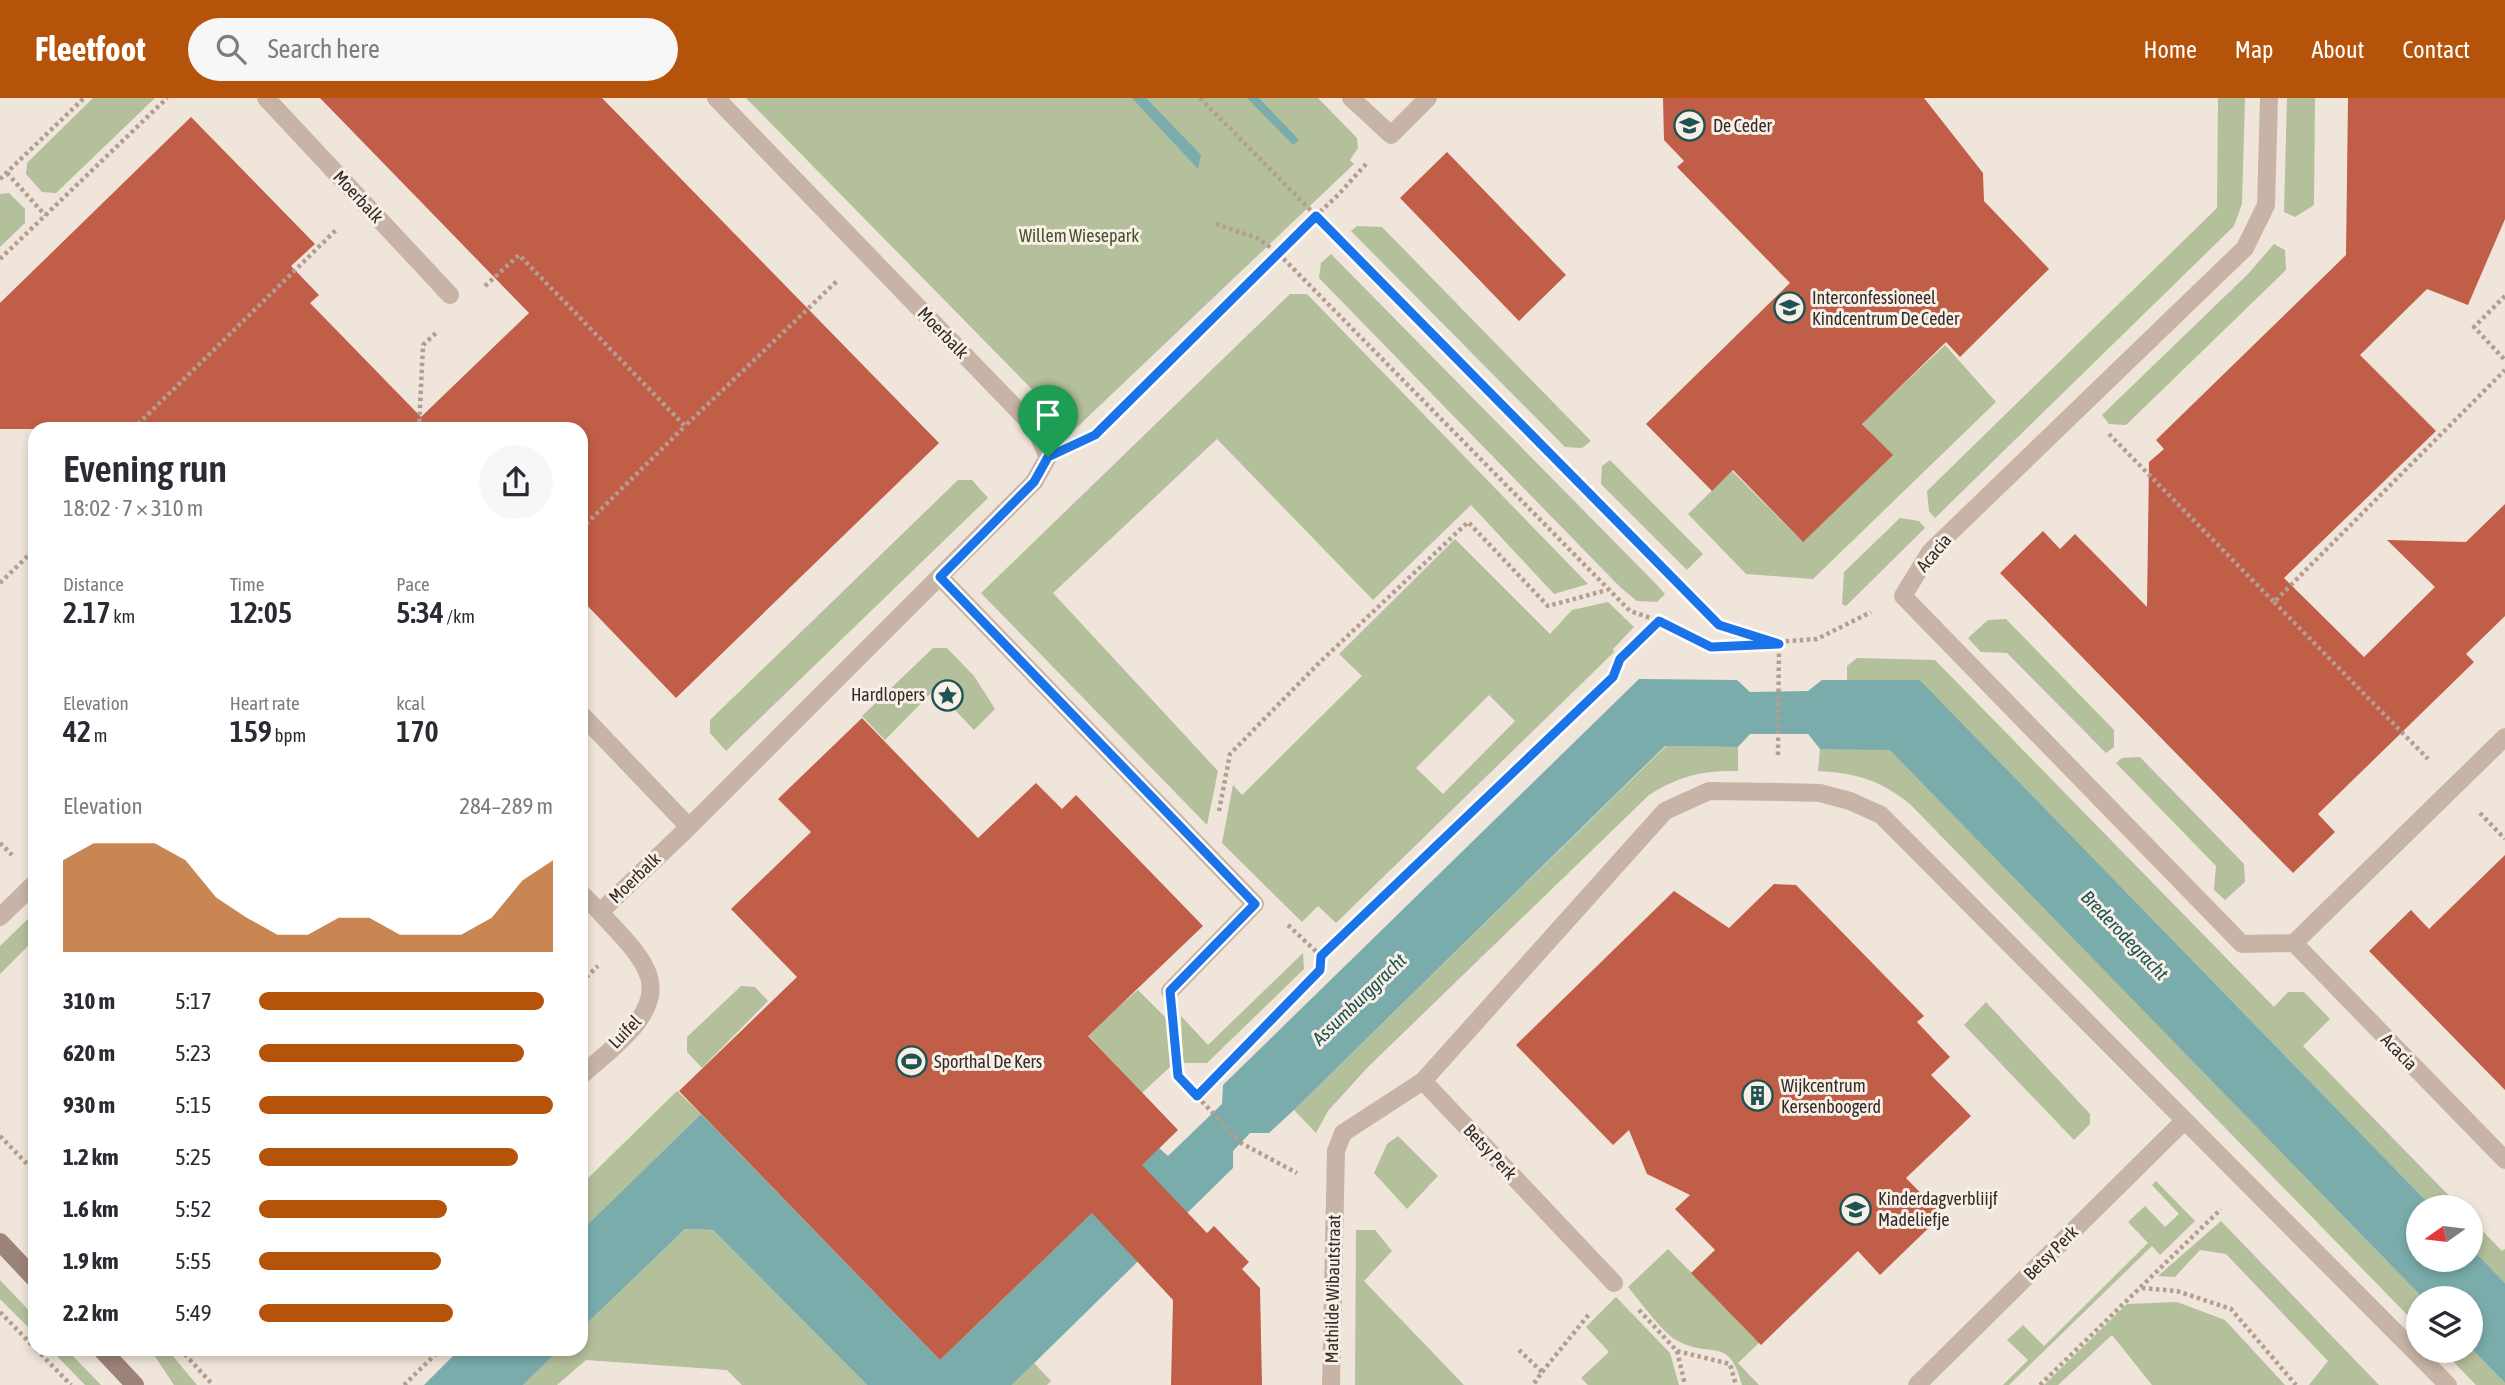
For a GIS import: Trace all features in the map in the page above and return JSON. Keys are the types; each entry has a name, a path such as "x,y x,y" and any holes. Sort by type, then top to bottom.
{"street":[{"name":"Moerbalk","path":"266,98 456,302"},
{"name":"Moerbalk","path":"588,900 600,912 689,827 1034,482 1048,457 1035,428 716,98"},
{"path":"1351,98 1391,135 1428,98"},
{"name":"Acacia","path":"1903,596 1930,552 2245,248 2266,205 2269,98"},
{"path":"940,577 1255,904 1170,991"},
{"path":"1903,596 2242,944 2294,943 2505,737"},
{"path":"588,721 689,827"},
{"path":"1335,1193 1336,1151 1343,1133 1423,1082 1665,811 1709,791 1820,793 1850,801 1881,815 2448,1385"},
{"path":"0,917 28,890"},
{"name":"Luifel","path":"588,1069 642,1017 649,1002 650,978 641,961 600,912"},
{"name":"Acacia","path":"2294,943 2505,1160"},
{"name":"Betsy Perk","path":"1423,1082 1614,1283"},
{"name":"Betsy Perk","path":"1917,1385 2184,1121"},
{"name":"Mathilde Wibautstraat","path":"1331,1385 1335,1193"},
{"path":"0,1242 28,1272"},
{"path":"108,1356 135,1385"}],"path":[{"path":"0,180 84,98"},
{"path":"0,259 167,98"},
{"path":"1200,98 1719,625 1779,644"},
{"path":"1048,457 1095,435 1276,253 1338,195 1391,135"},
{"path":"7,173 45,215"},
{"path":"139,422 363,203"},
{"path":"1216,224 1256,238 1276,253 1630,611 1659,621 1711,647 1779,644 1817,639 1903,596"},
{"path":"588,522 866,253"},
{"path":"419,422 423,345 456,302 519,255 685,426"},
{"path":"2505,296 2474,327 2505,360"},
{"path":"2274,602 2505,370"},
{"path":"2081,406 2505,839"},
{"path":"1209,857 1230,754 1320,662 1468,522 1548,606 1608,589"},
{"path":"0,583 28,556"},
{"path":"1197,1096 1320,970 1321,956 1613,677 1620,659 1659,621"},
{"path":"1777,746 1779,644"},
{"path":"1286,923 1321,956"},
{"path":"1170,991 1178,1076 1241,1143 1335,1193"},
{"path":"0,1136 28,1165"},
{"path":"2040,1385 2247,1184"},
{"path":"1533,1385 1614,1283 1676,1351 1685,1385"},
{"path":"2141,1288 2177,1291 2231,1308 2296,1385"},
{"path":"0,1312 28,1342"},
{"path":"1520,1350 1542,1372"},
{"path":"1676,1351 1730,1364 1735,1385"},
{"path":"42,1356 71,1385"},
{"path":"186,1356 213,1385"},
{"path":"404,1385 433,1356"}],"green space":[{"path":"93,98 155,98 56,193 42,192 26,174 27,163"},
{"name":"Willem Wiesepark","path":"746,98 1318,98 1357,138 1358,148 1350,160 1354,164 1073,431"},
{"path":"2218,98 2245,98 2242,204 2234,226 1935,518 1929,511 1927,491 2217,208"},
{"path":"2287,98 2315,98 2314,205 2295,217 2284,212"},
{"path":"9,193 25,209 25,223 0,247 0,194"},
{"path":"1357,226 1382,227 1591,441 1582,448 1565,447 1351,231"},
{"path":"2274,244 2285,250 2286,270 2126,425 2109,424 2102,415 2248,274"},
{"path":"1331,254 1656,584 1665,594 1657,602 1637,601 1620,587 1319,278 1321,263"},
{"path":"1290,294 1307,294 1588,584 1554,594 1471,505 1373,600 1217,439 1053,593 1218,771 1207,825 981,593"},
{"path":"1945,345 1996,402 1813,579 1746,574 1688,514 1732,471 1802,541 1891,456 1862,423"},
{"path":"1610,460 1703,554 1687,570 1601,484 1602,466"},
{"path":"958,480 972,480 988,498 726,751 710,733 710,720"},
{"path":"1900,518 1919,521 1925,528 1846,606 1842,604 1844,572"},
{"path":"1455,539 1550,634 1572,610 1608,602 1634,627 1613,649 1614,652 1336,923 1318,906 1302,922 1222,843 1233,785 1242,795 1362,676 1339,654","holes":["1489,695 1515,721 1443,794 1416,768"]},
{"path":"2006,619 2114,730 2114,747 2106,753 2007,653 1981,652 1968,638 1988,620"},
{"path":"933,648 947,648 974,676 995,709 974,730 935,689 885,740 862,716"},
{"path":"1857,658 1935,660 2274,1007 2288,992 2304,992 2330,1019 2303,1046 2448,1195 2420,1195 1920,680 1847,680 1847,666"},
{"path":"1666,746 1738,747 1738,771 1692,776 1670,783 1649,795 1367,1068 1328,1111 1316,1133 1294,1110"},
{"path":"1820,749 1890,749 2411,1286 2406,1286 2406,1314 1910,804 1867,779 1818,771"},
{"path":"2140,757 2244,864 2245,882 2225,900 2214,890 2216,866 2116,763 2122,758"},
{"path":"28,919 28,946 0,974 0,946"},
{"path":"1303,953 1304,969 1207,1063 1183,1063 1181,1016 1208,1045"},
{"path":"741,986 755,987 768,1001 702,1068 687,1052 687,1037"},
{"path":"1138,990 1167,1019 1172,1065 1142,1093 1087,1034"},
{"path":"1986,1002 2090,1114 2090,1124 2074,1140 1964,1025"},
{"path":"677,1091 701,1114 588,1224 588,1178"},
{"path":"1398,1136 1438,1176 1407,1209 1374,1173 1387,1144"},
{"path":"2156,1181 2195,1221 2160,1255 2152,1246 2009,1385 2003,1385 2028,1360 2007,1340 2023,1325 2044,1346 2148,1243 2128,1222 2145,1206 2165,1227 2179,1214 2152,1185"},
{"path":"2221,1221 2379,1385 2309,1385 2328,1361 2226,1254 2200,1250 2175,1277 2158,1276"},
{"path":"685,1229 713,1230 867,1385 742,1385 727,1370 586,1360 557,1385 523,1385 553,1356 588,1356 588,1322"},
{"path":"1356,1230 1375,1230 1392,1251 1364,1281 1464,1385 1355,1385"},
{"path":"2483,1231 2502,1251 2505,1249 2505,1283 2483,1260"},
{"path":"1668,1249 1760,1342 1738,1363 1759,1385 1742,1385 1737,1369 1725,1354 1688,1346 1670,1336 1628,1287"},
{"path":"0,1280 28,1310 28,1327 0,1299"},
{"path":"1616,1297 1670,1353 1679,1385 1588,1385 1581,1378 1609,1352 1586,1327"},
{"path":"2177,1302 2225,1320 2285,1385 2152,1385 2112,1335 2058,1385 2044,1385 2127,1304"},
{"path":"57,1356 73,1356 101,1385 85,1385"},
{"path":"155,1356 173,1356 197,1385 174,1385"},
{"path":"2483,1360 2505,1383 2476,1385 2455,1363 2483,1363"},
{"path":"1034,1363 1051,1381 1047,1385 1012,1385"}],"water":[{"path":"1132,98 1146,98 1201,155 1198,169"},
{"path":"1247,98 1259,98 1299,140 1293,145"},
{"path":"1639,679 1737,680 1750,692 1808,691 1822,680 1920,680 2420,1195 2406,1195 2406,1272 2483,1272 2483,1260 2505,1283 2505,1383 2483,1360 2483,1286 2411,1286 1890,750 1820,749 1808,734 1750,734 1738,747 1665,746 1294,1110 1269,1133 1250,1133 1233,1151 1233,1168 1012,1385 867,1385 713,1230 685,1229 588,1322 588,1224 701,1114 940,1360 1159,1148 1168,1156 1222,1104 1223,1085"},
{"path":"453,1356 553,1356 523,1385 424,1385"}],"building":[{"path":"320,98 602,98 939,443 676,698 588,606 588,422 28,422 28,429 0,429 0,303 191,117 315,244 291,266 319,295 310,303 421,417 529,313"},
{"path":"1663,98 1924,98 1983,173 1984,201 2049,269 1960,357 1946,342 1862,424 1893,455 1803,542 1733,470 1712,491 1646,424 1790,283 1677,167 1684,161 1664,140"},
{"path":"2348,98 2505,98 2505,219 2468,305 2427,289 2360,355 2436,431 2284,578 2364,657 2435,587 2387,540 2466,542 2505,504 2505,616 2466,654 2474,662 2318,814 2335,832 2293,873 2000,573 2043,531 2060,549 2075,534 2147,607 2149,462 2164,449 2156,440 2346,255"},
{"path":"1447,152 1566,275 1519,321 1400,198"},
{"name":"Sporthal De Kers","path":"862,718 978,838 1036,783 1062,809 1076,795 1203,926 1088,1036 1178,1130 1142,1165 1207,1233 1214,1226 1249,1262 1242,1269 1260,1288 1262,1385 1171,1385 1173,1300 1092,1213 940,1360 679,1091 797,977 731,909 811,832 778,799"},
{"path":"2505,855 2505,1090 2369,951 2411,910 2429,929"},
{"name":"Wijkcentrum Kersenboogerd","path":"1774,884 1796,885 1924,1016 1917,1022 1950,1057 1931,1075 1971,1116 1906,1178 1942,1215 1880,1275 1858,1251 1761,1345 1691,1273 1715,1250 1675,1209 1690,1195 1647,1174 1629,1130 1613,1145 1516,1045 1674,891 1729,928"}],"place":[{"name":"De Ceder","path":"1690,126"},
{"name":"Interconfessioneel Kindcentrum De Ceder","path":"1789,308"},
{"name":"Hardlopers","path":"948,695"},
{"name":"Sporthal De Kers","path":"911,1062"},
{"name":"Wijkcentrum Kersenboogerd","path":"1758,1096"},
{"name":"Kinderdagverbliijf Madeliefje","path":"1855,1209"}],"route":[{"path":"1316,216 1719,625 1779,644 1711,647 1659,621 1620,659 1613,677 1321,956 1320,970 1197,1096 1178,1076 1170,991 1255,904 940,577 1034,482 1048,457 1095,435 1316,216"}],"water label":[{"name":"Brederodegracht","path":"2125,935"},
{"name":"Assumburggracht","path":"1359,999"}]}
